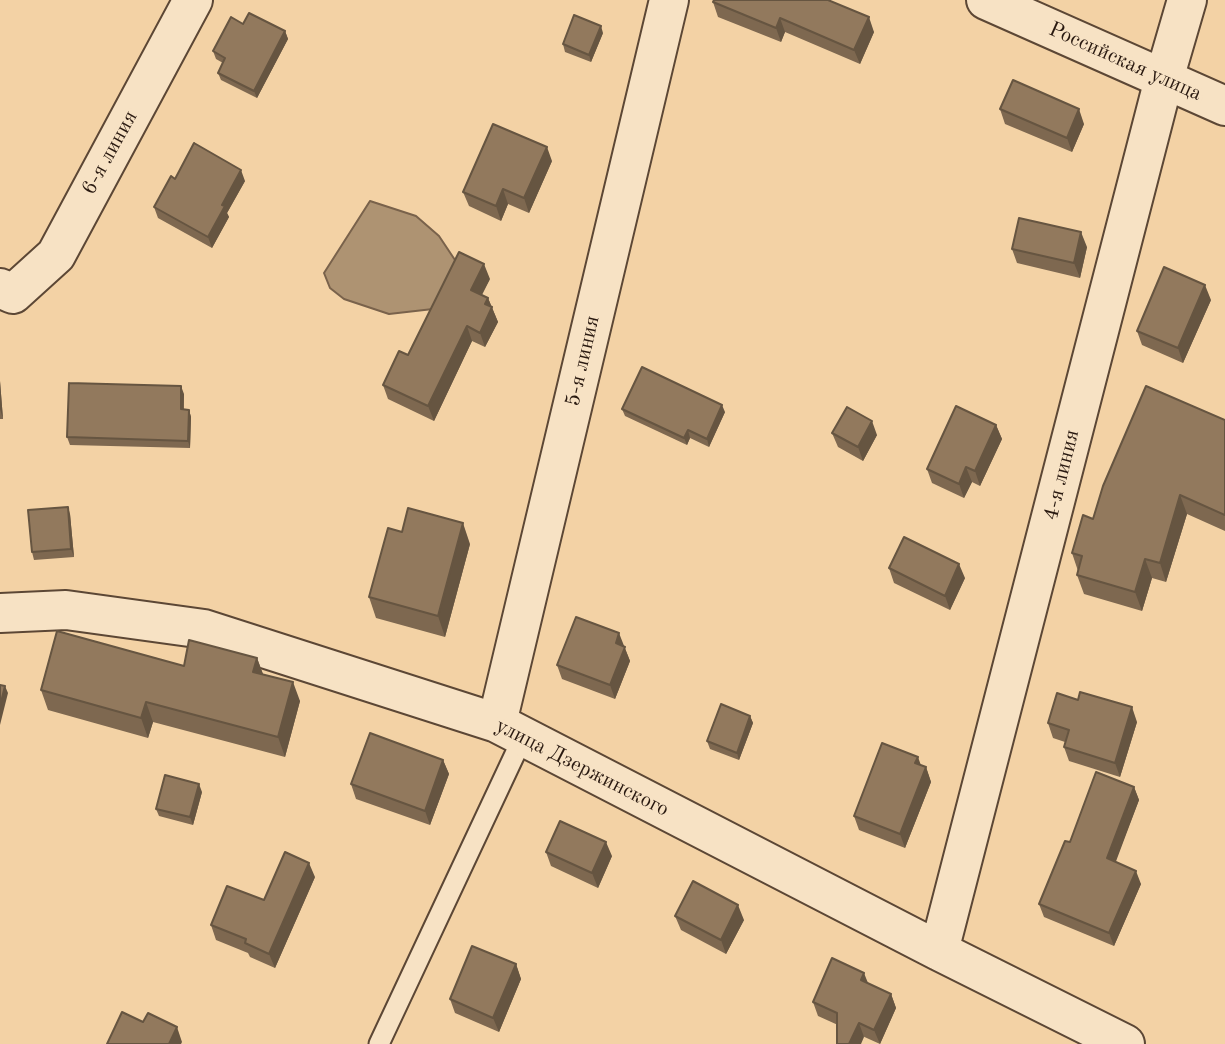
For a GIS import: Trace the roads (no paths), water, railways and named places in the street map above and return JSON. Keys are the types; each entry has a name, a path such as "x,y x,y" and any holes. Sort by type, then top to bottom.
{"street":[{"name":"6-я линия","path":"7,291 56,256 192,0"},
{"name":"5-я линия","path":"510,730 669,0"},
{"name":"Российская улица","path":"986,0 1225,106"},
{"name":"4-я линия","path":"939,951 1186,0"},
{"name":"улица Дзержинского","path":"0,613 66,610 204,629 510,730 1125,1044"}],"lane":[{"path":"379,1044 510,730"}]}
